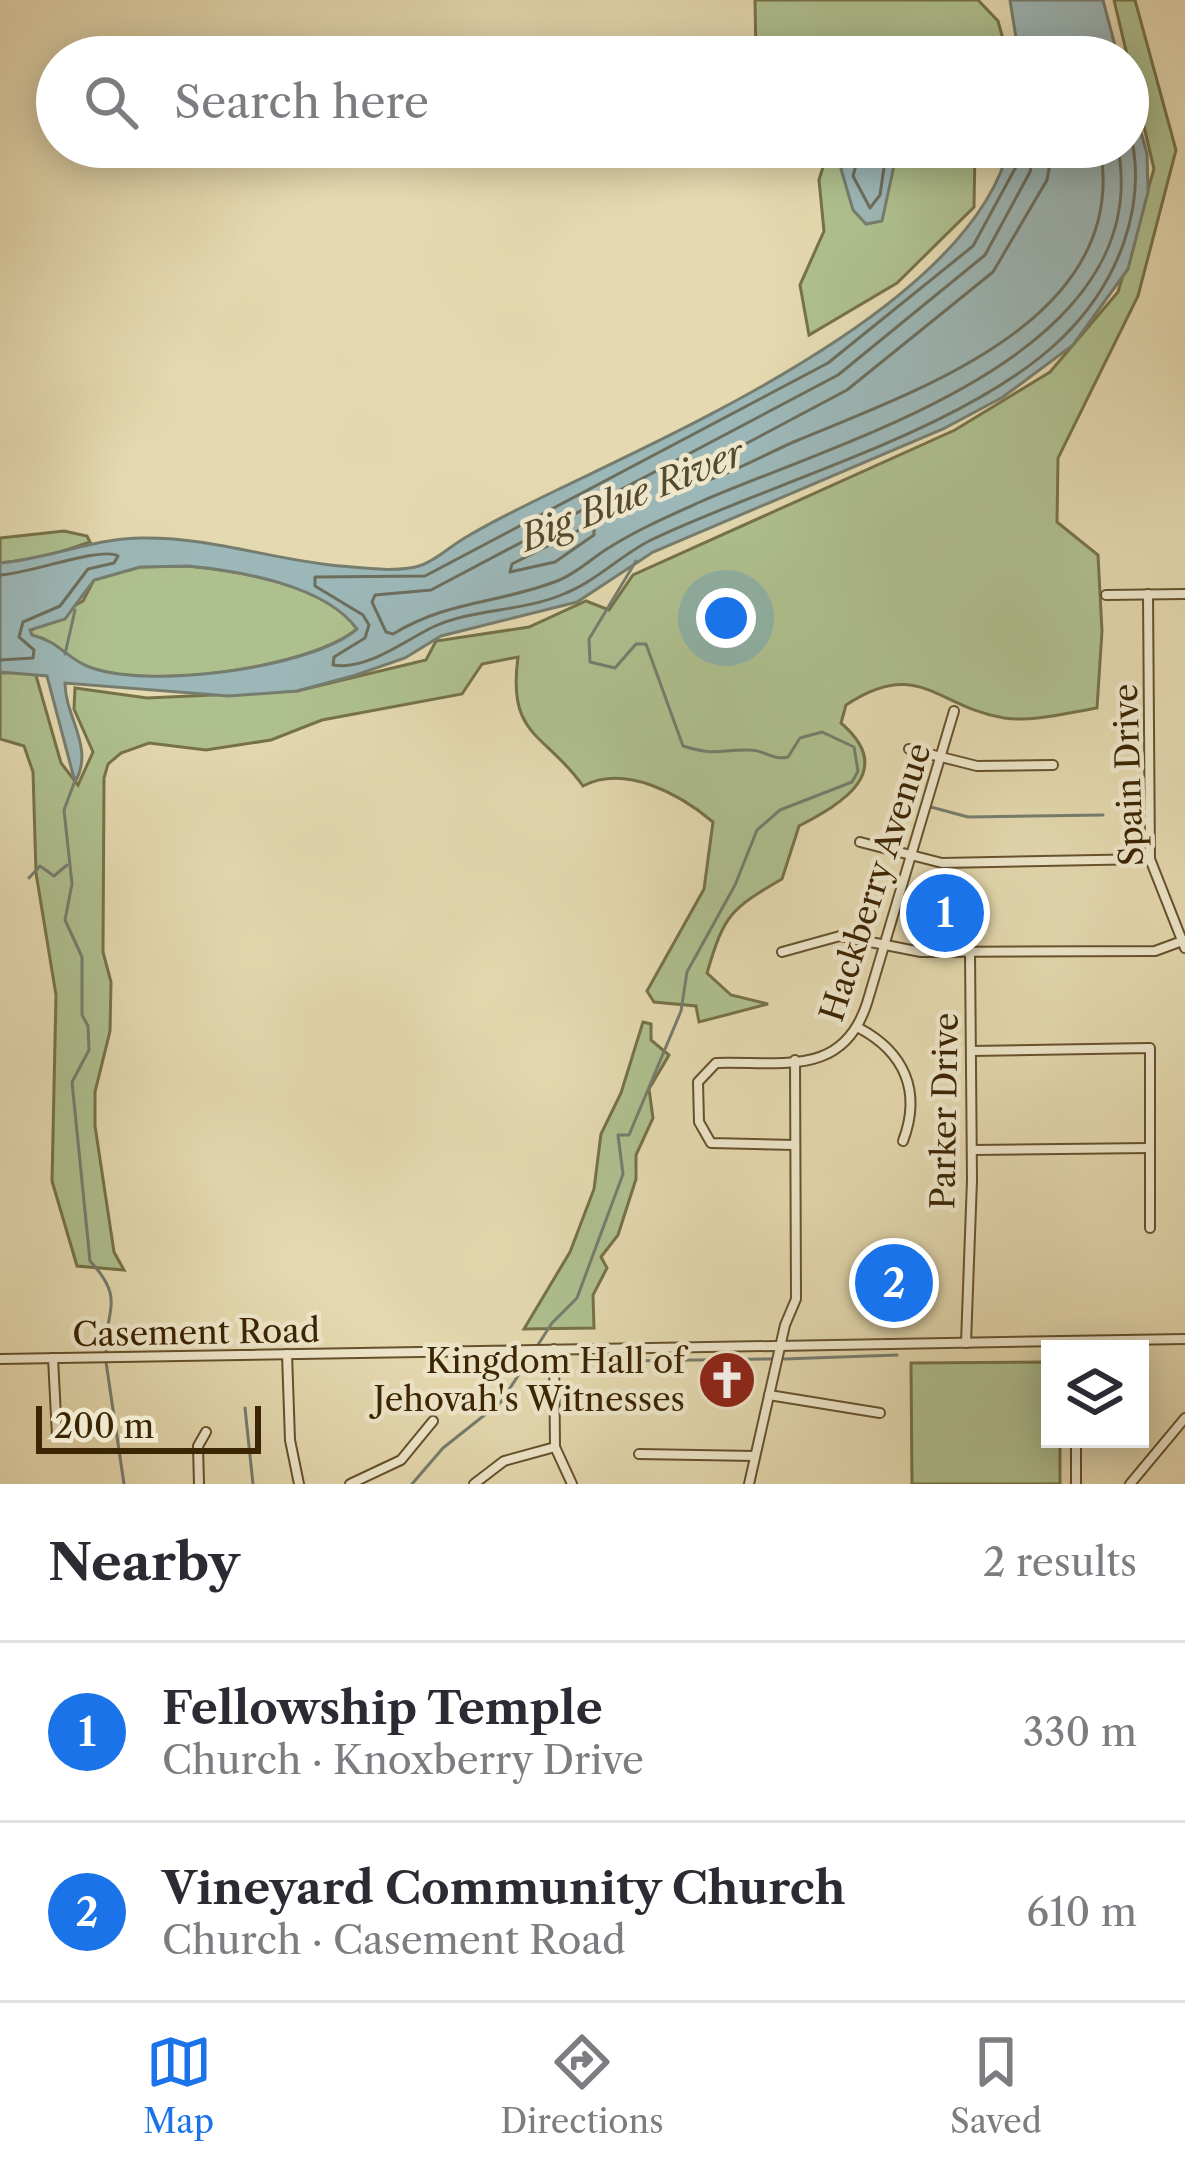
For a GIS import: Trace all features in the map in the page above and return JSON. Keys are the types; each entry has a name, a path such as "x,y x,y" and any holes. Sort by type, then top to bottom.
{"street":[{"name":"Spain Drive","path":"1148,594 1150,859 1184,944"},
{"path":"1106,595 1185,594"},
{"name":"Hackberry Avenue","path":"795,1145 711,1143 699,1122 698,1082 716,1063 795,1060 838,1052 859,1028 954,711"},
{"path":"909,749 977,766 1053,765"},
{"path":"860,842 942,863 1150,859"},
{"path":"782,952 840,936 970,952 1155,951 1184,944"},
{"name":"Parker Drive","path":"966,1342 972,1150 970,952"},
{"path":"859,1028 895,1052 906,1070 909,1125 903,1141"},
{"path":"971,1051 1150,1048 1150,1228"},
{"path":"749,1484 797,1286 795,1060"},
{"path":"972,1150 1150,1148"},
{"name":"Casement Road","path":"1149,1341 1185,1339"},
{"name":"Casement Road","path":"0,1359 781,1344 1041,1344"},
{"path":"549,1349 554,1447 572,1484"},
{"path":"287,1354 290,1440 299,1484"},
{"path":"53,1358 57,1436"},
{"path":"769,1395 880,1413"},
{"path":"1130,1484 1185,1418"},
{"path":"350,1484 401,1460 433,1421"},
{"path":"199,1484 198,1446 206,1432"},
{"path":"474,1484 504,1461 554,1447"},
{"path":"1076,1448 1076,1484"},
{"path":"639,1454 755,1456"}],"green space":[{"path":"755,0 978,0 998,21 1002,36 756,36"},
{"path":"1114,0 1135,0 1145,36 1123,36"},
{"path":"1149,51 1176,150 1138,296 1058,458 1057,522 1098,555 1102,631 1097,708 1038,718 1004,718 910,685 871,691 846,705 841,723 864,756 858,784 832,807 799,826 782,879 731,916 707,973 731,995 768,1004 699,1022 696,1006 654,1002 647,991 704,889 713,822 685,801 634,780 599,780 583,786 524,719 516,684 518,657 482,664 462,694 322,720 271,740 206,750 149,743 121,753 108,764 104,778 103,952 111,982 110,1031 95,1092 95,1126 114,1252 124,1270 77,1266 52,1181 56,995 36,873 33,772 24,746 0,739 0,673 35,672 61,763 78,785 93,752 74,709 75,688 147,698 297,691 426,660 436,641 529,627 586,601 609,610 633,575 955,430 1050,372 1118,292 1154,169 1149,148"},
{"path":"823,168 975,168 974,207 897,283 809,335 800,285 824,231 819,180"},
{"path":"64,531 87,536 90,542 43,558 0,563 0,538"},
{"path":"188,566 304,591 325,601 357,629 303,655 266,664 226,672 146,677 87,667 32,636 30,631 83,601 94,580 140,567"},
{"path":"643,1022 651,1024 651,1040 669,1055 649,1089 653,1118 636,1155 636,1179 618,1235 601,1257 607,1268 593,1295 594,1328 524,1329 570,1252 594,1189 601,1134 621,1093"},
{"path":"1041,1362 1041,1448 1060,1448 1060,1484 912,1484 911,1363"}],"water":[{"path":"1010,0 1103,0 1112,36 1016,36"},
{"path":"893,168 882,221 866,224 853,210 841,169"},
{"name":"Big Blue River","path":"1000,168 1147,168 1148,192 1128,269 1073,345 1003,397 943,429 653,552 577,602 441,636 405,658 356,675 297,691 229,696 65,683 81,745 75,782 47,676 0,672 0,563 143,538 193,541 340,566 392,569 422,565 501,518 679,431 819,352 885,306 942,256 984,203","holes":["188,566 256,577 324,601 357,629 334,643 266,665 146,676 87,666 30,630 65,619 94,580 140,567"]}],"waterway":[{"path":"412,1484 443,1448 501,1402 552,1323 577,1298 623,1174 618,1135 629,1135 681,1011 687,972 735,885 757,830 780,810 852,782 858,771 854,747 822,732 800,738 783,758 755,750 712,752 683,746 646,644 636,644 615,668 590,662 589,639 636,561"},
{"path":"65,654 75,610"},
{"path":"76,778 64,810 72,884 65,920 82,957 82,1015 88,1026 89,1050 72,1082 90,1261 111,1295 106,1352"},
{"path":"931,807 968,817 1103,815"},
{"path":"29,878 40,866 54,876 67,865"},
{"path":"784,1359 897,1355"},
{"path":"624,1361 771,1359"},
{"path":"106,1362 124,1484"},
{"path":"245,1408 253,1484"}],"place":[{"name":"Fellowship Temple","path":"945,913"},
{"name":"Vineyard Community Church","path":"894,1283"},
{"name":"Kingdom Hall of Jehovah's Witnesses","path":"727,1380"}]}
